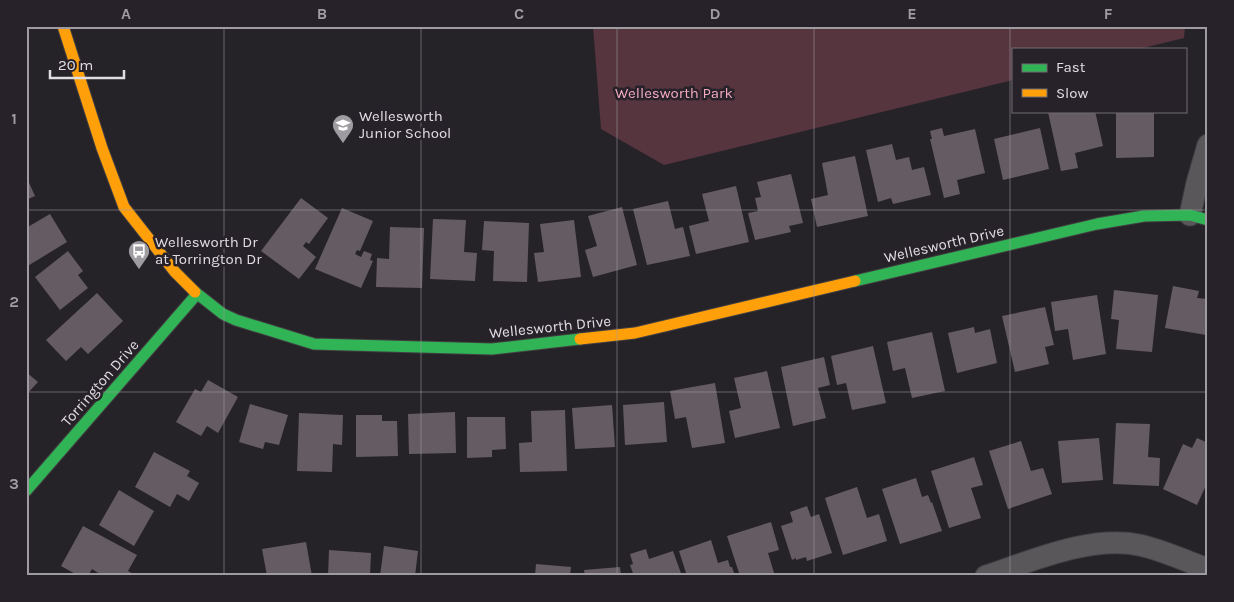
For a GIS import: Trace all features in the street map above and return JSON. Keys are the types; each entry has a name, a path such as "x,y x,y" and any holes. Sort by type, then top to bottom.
{"street":[{"name":"Wellesworth Drive","path":"63,26 102,148 124,206 175,272 197,294 223,314 236,320 314,344 492,349 634,333 1097,224 1144,216 1199,217"},
{"path":"1199,217 1197,183 1208,145"},
{"name":"Torrington Drive","path":"26,491 197,294"},
{"path":"986,576 1072,548 1102,543 1146,546 1208,570"}],"green space":[{"name":"Wellesworth Park","path":"593,26 1185,26 1184,38 1143,48 1012,48 1012,80 664,165 601,129"}],"building":[{"path":"1048,112 1095,112 1103,146 1075,153 1078,168 1061,171"},
{"path":"1116,112 1154,112 1154,157 1116,158"},
{"path":"942,128 944,136 975,129 985,173 957,180 960,194 944,198 930,139 932,139 930,131"},
{"path":"1040,128 1049,169 1003,180 994,139"},
{"path":"892,144 896,160 909,157 912,170 924,167 931,195 893,204 891,198 878,202 866,150"},
{"path":"855,156 868,216 817,227 811,199 828,195 822,163"},
{"path":"791,174 803,223 789,226 791,232 755,240 748,213 758,211 755,198 761,197 757,182"},
{"path":"26,176 35,196 26,200"},
{"path":"736,186 749,242 696,254 689,226 709,221 702,194"},
{"path":"301,198 328,218 309,244 306,242 303,246 316,257 299,279 261,251"},
{"path":"668,201 675,229 683,227 690,256 647,265 633,209"},
{"path":"622,207 637,265 593,277 585,250 597,246 588,216"},
{"path":"342,208 373,221 360,251 357,250 355,254 361,257 364,251 372,254 370,260 373,261 361,288 315,269"},
{"path":"50,214 67,242 26,267 26,228"},
{"path":"433,219 466,220 464,252 477,253 475,281 430,279"},
{"path":"574,220 581,277 538,282 534,253 544,252 540,224"},
{"path":"484,221 529,223 527,282 493,281 494,251 482,250"},
{"path":"390,227 424,228 422,288 376,287 377,258 389,259"},
{"path":"68,251 83,271 78,275 88,288 60,310 35,277"},
{"path":"1173,286 1199,291 1197,298 1208,299 1206,335 1165,328"},
{"path":"1114,290 1158,295 1152,352 1116,349 1119,320 1111,319"},
{"path":"97,293 123,321 88,354 81,347 66,361 46,340"},
{"path":"1097,295 1106,354 1073,360 1068,329 1055,331 1051,302"},
{"path":"1045,307 1054,345 1045,347 1049,364 1015,372 1002,316"},
{"path":"974,327 975,333 990,329 997,363 957,373 948,333"},
{"path":"932,332 945,391 912,398 905,368 893,371 887,342"},
{"path":"873,346 886,403 852,410 846,383 837,385 831,356"},
{"path":"824,357 830,385 818,388 826,418 793,426 781,367"},
{"path":"767,371 780,428 735,438 729,411 741,408 734,378"},
{"path":"26,372 38,382 26,395"},
{"path":"208,380 238,397 218,433 207,426 201,436 176,422 195,389 201,392"},
{"path":"715,383 725,443 692,448 686,417 675,419 670,391"},
{"path":"664,402 667,442 625,445 623,405"},
{"path":"250,404 288,415 279,445 265,442 263,449 239,442"},
{"path":"612,405 615,447 575,449 572,408"},
{"path":"565,410 567,471 520,472 519,443 532,442 531,411"},
{"path":"455,412 456,453 409,454 408,414"},
{"path":"299,413 343,415 342,445 333,444 332,472 297,471"},
{"path":"356,415 382,415 382,421 397,421 398,456 356,457"},
{"path":"467,417 505,417 506,449 492,450 492,457 467,458"},
{"path":"1116,423 1150,424 1148,457 1160,458 1159,486 1113,484"},
{"path":"1099,438 1103,480 1062,483 1058,441"},
{"path":"1197,438 1208,443 1208,481 1197,505 1163,489 1183,444 1192,448"},
{"path":"1021,441 1031,471 1043,468 1052,494 1008,509 989,451"},
{"path":"154,452 190,471 187,476 199,483 189,501 177,494 170,507 135,487"},
{"path":"974,457 983,485 971,488 981,518 949,528 931,471"},
{"path":"916,478 922,497 928,495 932,502 942,531 900,544 882,489"},
{"path":"857,487 867,518 879,514 887,541 843,555 825,498"},
{"path":"119,490 154,511 134,546 99,525"},
{"path":"807,506 811,517 819,514 832,553 807,561 806,557 792,560 781,526 793,522 790,512"},
{"path":"771,522 779,550 768,553 775,576 740,576 727,536"},
{"path":"83,526 137,555 128,571 137,576 103,576 92,569 88,576 79,576 61,566"},
{"path":"711,540 718,563 728,560 735,576 687,576 679,551"},
{"path":"306,542 312,576 267,576 262,549"},
{"path":"384,546 418,551 415,576 380,576"},
{"path":"646,549 649,559 673,551 682,576 634,576 630,565 633,564 630,554"},
{"path":"329,550 371,553 370,576 328,576"},
{"path":"536,564 571,567 570,576 535,576"},
{"path":"620,567 621,576 585,576 584,570"}],"traffic: fast":[{"path":"855,281 1097,224 1144,216 1190,215 1208,220"},
{"path":"195,292 223,314 236,320 314,344 492,349 580,339"},
{"path":"26,491 197,294"}],"traffic: slow":[{"path":"63,26 102,148 124,207 175,272 195,292"},
{"path":"580,339 635,333 855,281"}],"place":[{"name":"Wellesworth Junior School","path":"343,144"},
{"name":"Wellesworth Dr at Torrington Dr","path":"139,270"}]}
